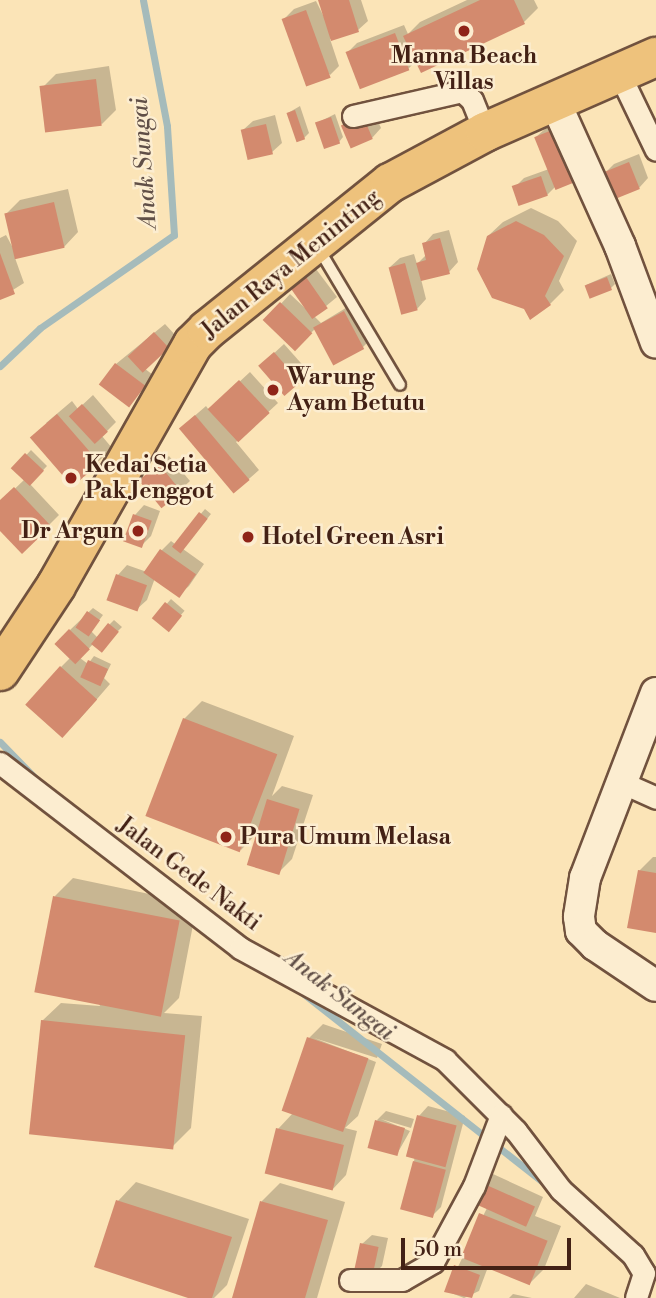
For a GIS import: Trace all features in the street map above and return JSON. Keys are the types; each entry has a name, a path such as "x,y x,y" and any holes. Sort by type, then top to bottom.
{"highway":[{"name":"Jalan Raya Meninting","path":"0,671 56,586 193,344 314,241 390,183 485,132 656,57"}],"street":[{"path":"619,73 656,150"},
{"path":"353,116 462,91 471,100 485,132"},
{"path":"555,102 621,246 656,343"},
{"path":"656,693 585,878 579,922 595,945 656,986"},
{"name":"Jalan Gede Nakti","path":"0,763 240,948 444,1060 495,1131 643,1269 636,1298"},
{"path":"623,783 656,797"},
{"path":"350,1280 402,1280 433,1262 474,1186 495,1131"}],"lane":[{"path":"314,241 400,385"}],"building":[{"path":"318,0 349,0 359,32 331,41"},
{"path":"480,0 514,0 525,24 421,73 403,36"},
{"path":"306,10 331,78 306,87 282,19"},
{"path":"395,33 409,70 360,89 346,52"},
{"path":"96,79 102,126 45,133 39,86"},
{"path":"295,110 305,139 297,142 286,113"},
{"path":"363,116 373,139 351,148 341,125"},
{"path":"331,117 340,143 324,149 315,123"},
{"path":"266,124 273,154 248,160 241,130"},
{"path":"562,126 583,179 556,190 534,137"},
{"path":"629,162 640,189 614,199 603,172"},
{"path":"541,176 548,196 519,206 512,186"},
{"path":"54,202 65,248 15,259 4,213"},
{"path":"516,221 544,235 564,256 545,296 551,305 530,320 524,309 492,298 477,269 487,236"},
{"path":"440,238 450,274 421,281 416,263 426,260 422,243"},
{"path":"0,253 15,294 0,300"},
{"path":"405,263 418,310 401,315 389,267"},
{"path":"306,277 328,308 312,319 290,288"},
{"path":"607,277 612,290 590,299 585,286"},
{"path":"280,302 312,333 295,351 263,320"},
{"path":"344,311 364,349 333,365 313,327"},
{"path":"154,332 169,348 143,373 128,357"},
{"path":"274,352 300,382 284,396 258,366"},
{"path":"115,363 145,386 129,407 99,385"},
{"path":"239,380 270,413 238,442 208,409"},
{"path":"82,404 108,432 95,444 69,416"},
{"path":"57,414 100,463 72,487 30,438"},
{"path":"195,415 250,480 234,494 179,428"},
{"path":"25,453 44,471 30,486 11,468"},
{"path":"159,464 182,492 161,508 139,480"},
{"path":"14,487 51,526 22,554 0,531 0,500"},
{"path":"199,512 208,519 181,553 172,547"},
{"name":"Dr Argun","path":"133,514 152,521 142,548 123,541"},
{"path":"160,549 196,574 179,598 143,573"},
{"path":"116,574 147,585 137,612 106,600"},
{"path":"165,602 182,616 169,632 152,618"},
{"path":"87,611 100,620 89,637 76,627"},
{"path":"108,623 119,632 102,653 91,644"},
{"path":"69,629 90,649 75,664 54,644"},
{"path":"88,660 108,669 100,686 80,677"},
{"path":"60,666 97,699 62,738 25,705"},
{"path":"183,718 277,754 240,852 145,816"},
{"path":"267,799 300,809 279,875 247,865"},
{"path":"638,870 656,873 656,933 627,928"},
{"path":"53,896 180,921 161,1017 34,992"},
{"path":"41,1020 185,1035 173,1150 29,1134"},
{"path":"307,1037 368,1058 343,1132 282,1111"},
{"path":"417,1115 457,1126 445,1167 406,1157"},
{"path":"375,1120 405,1128 397,1156 367,1148"},
{"path":"276,1128 344,1145 333,1191 265,1174"},
{"path":"413,1161 446,1170 433,1218 400,1209"},
{"path":"482,1183 535,1207 526,1227 473,1203"},
{"path":"116,1200 232,1237 212,1298 188,1298 94,1267"},
{"path":"260,1201 328,1220 305,1298 232,1298"},
{"path":"479,1213 548,1241 530,1285 461,1258"},
{"path":"360,1243 379,1247 372,1278 353,1274"},
{"path":"454,1265 480,1275 472,1298 444,1292"}],"waterway":[{"name":"Anak Sungai","path":"0,366 40,328 174,235 167,126 143,0"},
{"name":"Anak Sungai","path":"0,742 37,780"},
{"name":"Anak Sungai","path":"300,991 543,1182"}],"place":[{"name":"Manna Beach Villas","path":"464,31"},
{"name":"Warung Ayam Betutu","path":"273,390"},
{"name":"Kedai Setia Pak Jenggot","path":"71,478"},
{"name":"Dr Argun","path":"138,531"},
{"name":"Hotel Green Asri","path":"248,537"},
{"name":"Pura Umum Melasa","path":"226,837"}]}
